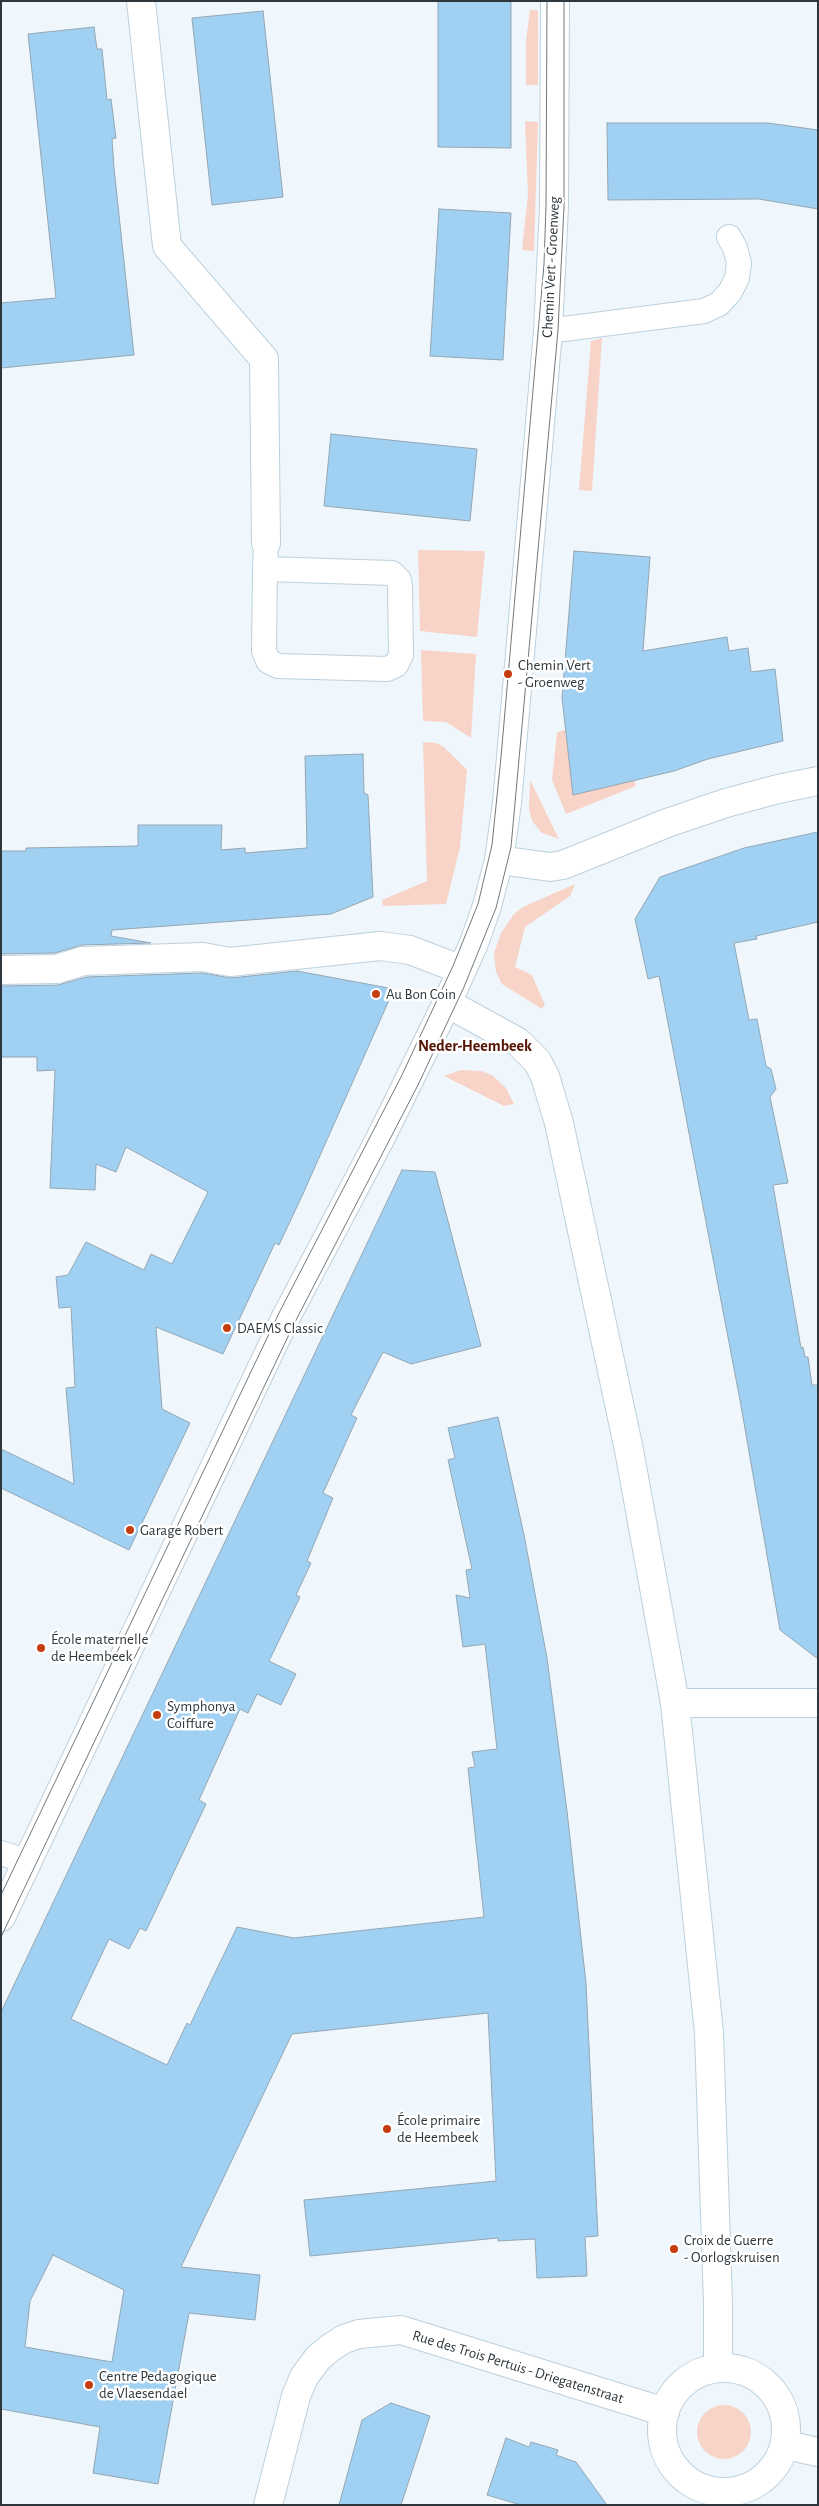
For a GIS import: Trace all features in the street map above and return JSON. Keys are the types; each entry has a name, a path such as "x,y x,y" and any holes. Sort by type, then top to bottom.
{"street":[{"path":"141,1 167,246 264,360 266,556"},
{"name":"Chemin Vert - Groenweg","path":"1,1916 286,1317 379,1141 447,1003 487,906 499,860 512,748 548,331 554,207 555,1"},
{"path":"499,860 550,867 563,865 667,823 726,803 778,789 818,781"},
{"path":"1,970 57,969 83,961 203,957 230,962 380,946 410,950 462,970"},
{"path":"447,1003 518,1042 537,1061 545,1076 559,1123 629,1450 675,1703 709,2033 718,2303 718,2368"},
{"path":"675,1703 818,1703"},
{"name":"Rue des Trois Pertuis - Driegatenstraat","path":"268,2505 296,2396 304,2377 318,2358 330,2348 352,2336 401,2330 665,2412"},
{"path":"718,2368 735,2368 751,2373 765,2382 777,2395 784,2411 788,2428 786,2445 779,2462 768,2476 753,2486 714,2498 687,2481 670,2462 662,2438 665,2412 670,2398 680,2386 704,2370 718,2368"},
{"path":"786,2445 818,2452"}],"lane":[{"path":"548,331 704,311 719,304 730,292 737,278 739,263 735,248 729,237"},
{"path":"266,556 392,572 399,580 400,586 401,655 396,665 392,668 377,669 278,666 268,661 264,651 266,556"},
{"path":"1,1853 28,1862"}],"shaded area":[{"path":"530,10 538,10 538,85 526,85 526,41"},
{"path":"525,121 538,122 534,251 522,250 528,195"},
{"path":"602,338 592,491 579,490 591,341"},
{"path":"418,550 485,551 477,637 420,631"},
{"path":"421,650 476,654 471,738 446,722 423,721"},
{"path":"566,730 573,794 634,780 636,786 566,814 552,780 557,732"},
{"path":"423,742 436,743 444,747 467,770 460,847 446,904 383,906 382,900 427,881"},
{"path":"530,780 559,839 542,833 532,821 529,809"},
{"path":"575,884 570,896 525,927 515,967 532,975 545,1005 542,1009 502,984 496,972 494,953 501,933 514,914 523,907"},
{"path":"461,1070 481,1071 492,1075 506,1088 514,1104 504,1106 444,1076"},
{"path":"724,2405 734,2407 743,2413 749,2422 751,2432 749,2442 743,2451 734,2457 724,2459 714,2457 705,2451 699,2442 697,2432 699,2422 705,2413 714,2407"}],"building":[{"path":"438,1 511,1 511,148 438,147"},
{"path":"263,11 283,197 212,205 192,18"},
{"path":"94,27 97,49 102,49 107,100 111,99 116,138 112,139 114,168 134,355 1,368 1,303 56,298 28,34"},
{"path":"607,123 768,123 818,130 818,209 759,199 608,200"},
{"path":"439,209 511,213 503,360 430,356"},
{"path":"331,434 477,449 470,521 324,506"},
{"path":"574,551 650,557 643,651 727,637 729,651 748,648 751,672 775,669 783,741 708,759 674,771 573,795 562,698"},
{"path":"363,754 364,793 368,795 373,897 331,914 112,930 111,936 151,943 82,945 55,953 1,954 1,851 26,851 26,848 138,846 138,825 222,825 221,850 245,848 245,853 307,848 305,756"},
{"path":"818,832 818,922 756,936 757,939 734,943 749,1020 757,1019 766,1066 771,1069 776,1089 770,1097 788,1183 773,1185 801,1348 803,1347 805,1357 808,1357 812,1385 818,1385 818,1659 780,1630 740,1400 659,976 648,979 635,919 660,877 744,848"},
{"path":"297,971 394,989 302,1196 279,1245 275,1243 223,1354 156,1327 162,1409 190,1423 129,1550 1,1488 1,1449 74,1484 66,1388 75,1387 71,1307 59,1308 56,1277 68,1275 86,1242 144,1270 151,1254 172,1264 208,1192 126,1147 116,1172 96,1164 95,1190 50,1188 55,1070 37,1071 37,1057 1,1057 1,986 58,985 86,977 202,973 231,978"},
{"path":"402,1170 435,1172 481,1346 411,1364 383,1352 351,1415 357,1418 323,1493 333,1498 307,1561 311,1563 296,1595 300,1597 269,1661 296,1674 281,1705 257,1694 248,1713 240,1709 199,1800 206,1804 146,1931 140,1928 129,1949 109,1939 71,2019 167,2065 187,2023 190,2025 237,1927 294,1938 484,1917 468,1768 475,1767 472,1752 497,1749 485,1644 463,1647 456,1595 470,1598 466,1570 472,1569 448,1460 455,1458 448,1428 498,1417 524,1535 547,1658 567,1811 586,1983 598,2236 585,2237 587,2276 537,2278 535,2239 498,2241 498,2238 310,2256 304,2200 496,2181 488,2013 292,2034 181,2267 260,2275 255,2320 189,2313 158,2484 93,2473 100,2427 1,2409 1,2012","holes":["53,2255 124,2290 112,2362 25,2347 30,2301"]},
{"path":"391,2403 430,2416 401,2505 339,2505 362,2420"},
{"path":"506,2438 529,2447 531,2442 558,2450 556,2455 576,2462 607,2505 521,2505 487,2495"}],"tram line":[{"path":"1,1895 279,1313 401,1077 453,966 478,904 492,845 544,264 547,1"},
{"path":"1,1937 295,1322 418,1085 464,987 496,908 511,847 558,330 564,207 564,1"}],"place":[{"name":"Chemin Vert - Groenweg","path":"508,674"},
{"name":"Au Bon Coin","path":"376,994"},
{"name":"DAEMS Classic","path":"227,1328"},
{"name":"Garage Robert","path":"130,1530"},
{"name":"École maternelle de Heembeek","path":"41,1648"},
{"name":"Symphonya Coiffure","path":"157,1715"},
{"name":"École primaire de Heembeek","path":"387,2129"},
{"name":"Croix de Guerre - Oorlogskruisen","path":"674,2249"},
{"name":"Centre Pedagogique de Vlaesendael","path":"89,2385"}],"district":[{"name":"Neder-Heembeek","path":"475,1046"}]}
